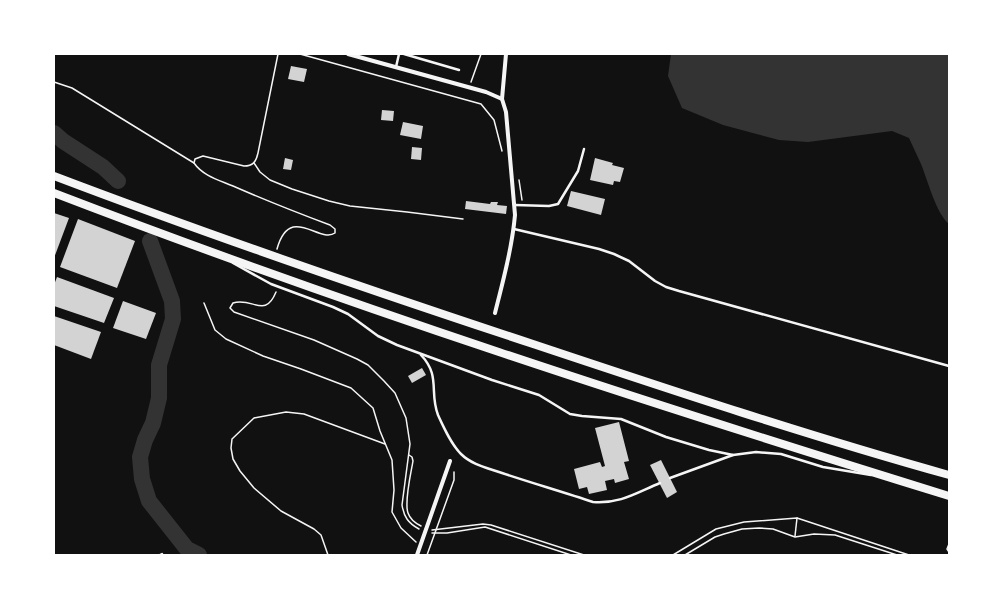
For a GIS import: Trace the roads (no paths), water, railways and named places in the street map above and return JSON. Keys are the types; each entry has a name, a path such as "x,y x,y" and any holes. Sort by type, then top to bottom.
{"highway":[{"path":"54,176 336,278 471,324 694,398 870,453 949,475"},
{"path":"54,193 215,254 329,295 632,397 949,496"}],"street":[{"path":"348,54 486,92 502,99"},
{"path":"495,313 514,229 515,205 506,112 502,99 506,54"},
{"path":"416,555 450,461"}],"lane":[{"path":"395,67 399,54"},
{"path":"404,54 459,70"},
{"path":"515,205 549,206 558,204 578,171 584,149"},
{"path":"514,229 599,249 614,254 629,261 655,281 666,287 949,366"},
{"path":"215,254 271,284 348,314 378,336 421,354 492,380 539,395 570,414 620,419 666,437 708,450 733,455"},
{"path":"421,354 431,368 434,381 436,407 449,438 461,455 473,463 593,502 620,500 660,483"},
{"path":"670,478 733,455 770,452 823,467 899,480"}],"waterway":[{"path":"54,133 63,141 103,167 118,181"},
{"path":"150,241 172,301 173,319 159,365 159,398 153,423 145,440 140,457 142,479 149,501 187,549 199,555"}]}
